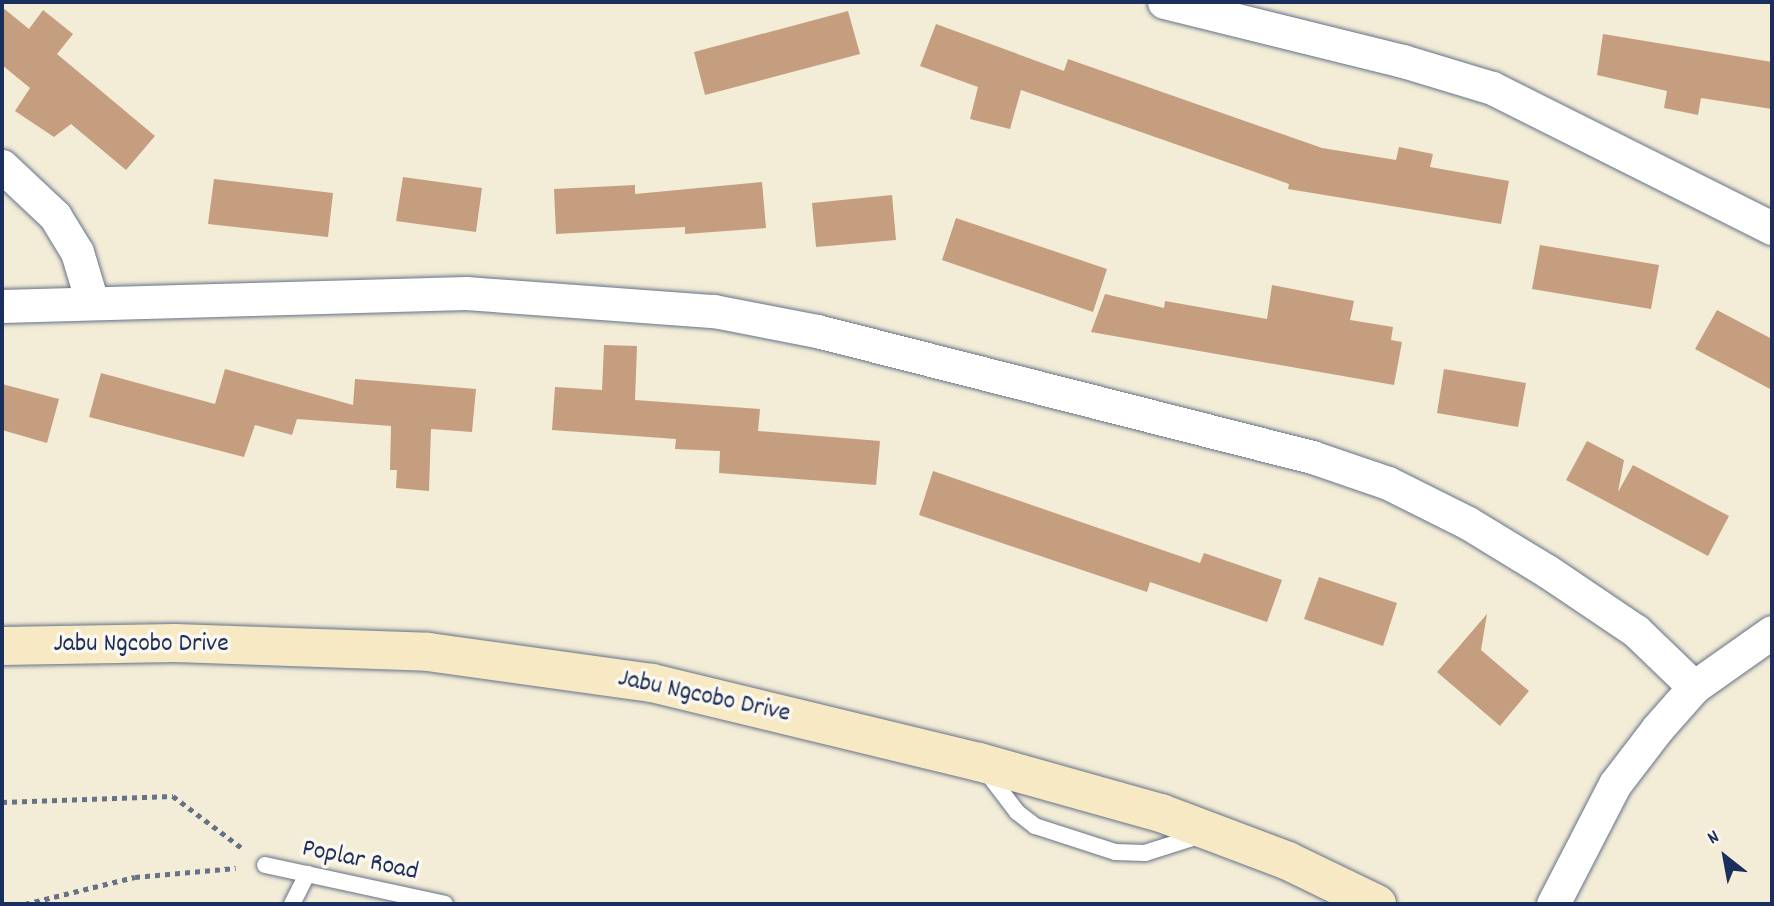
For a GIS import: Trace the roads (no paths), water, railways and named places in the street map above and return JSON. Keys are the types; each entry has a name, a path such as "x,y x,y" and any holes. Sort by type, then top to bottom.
{"main road":[{"name":"Jabu Ngcobo Drive","path":"2,646 176,643 428,652 652,683 979,762 1161,813 1288,861 1377,904"}],"street":[{"path":"1164,2 1403,61 1492,88 1772,228"},
{"path":"2,166 55,216 77,252 92,302"},
{"path":"2,306 466,293 598,300 714,310 916,355 1312,457 1388,483 1468,523 1580,594 1659,650 1694,687"},
{"path":"1553,904 1615,784 1694,687 1772,632"}],"lane":[{"path":"979,762 1017,812 1035,826 1115,852 1158,851 1211,832"},
{"name":"Poplar Road","path":"265,865 445,904"},
{"path":"292,904 307,874"}]}
